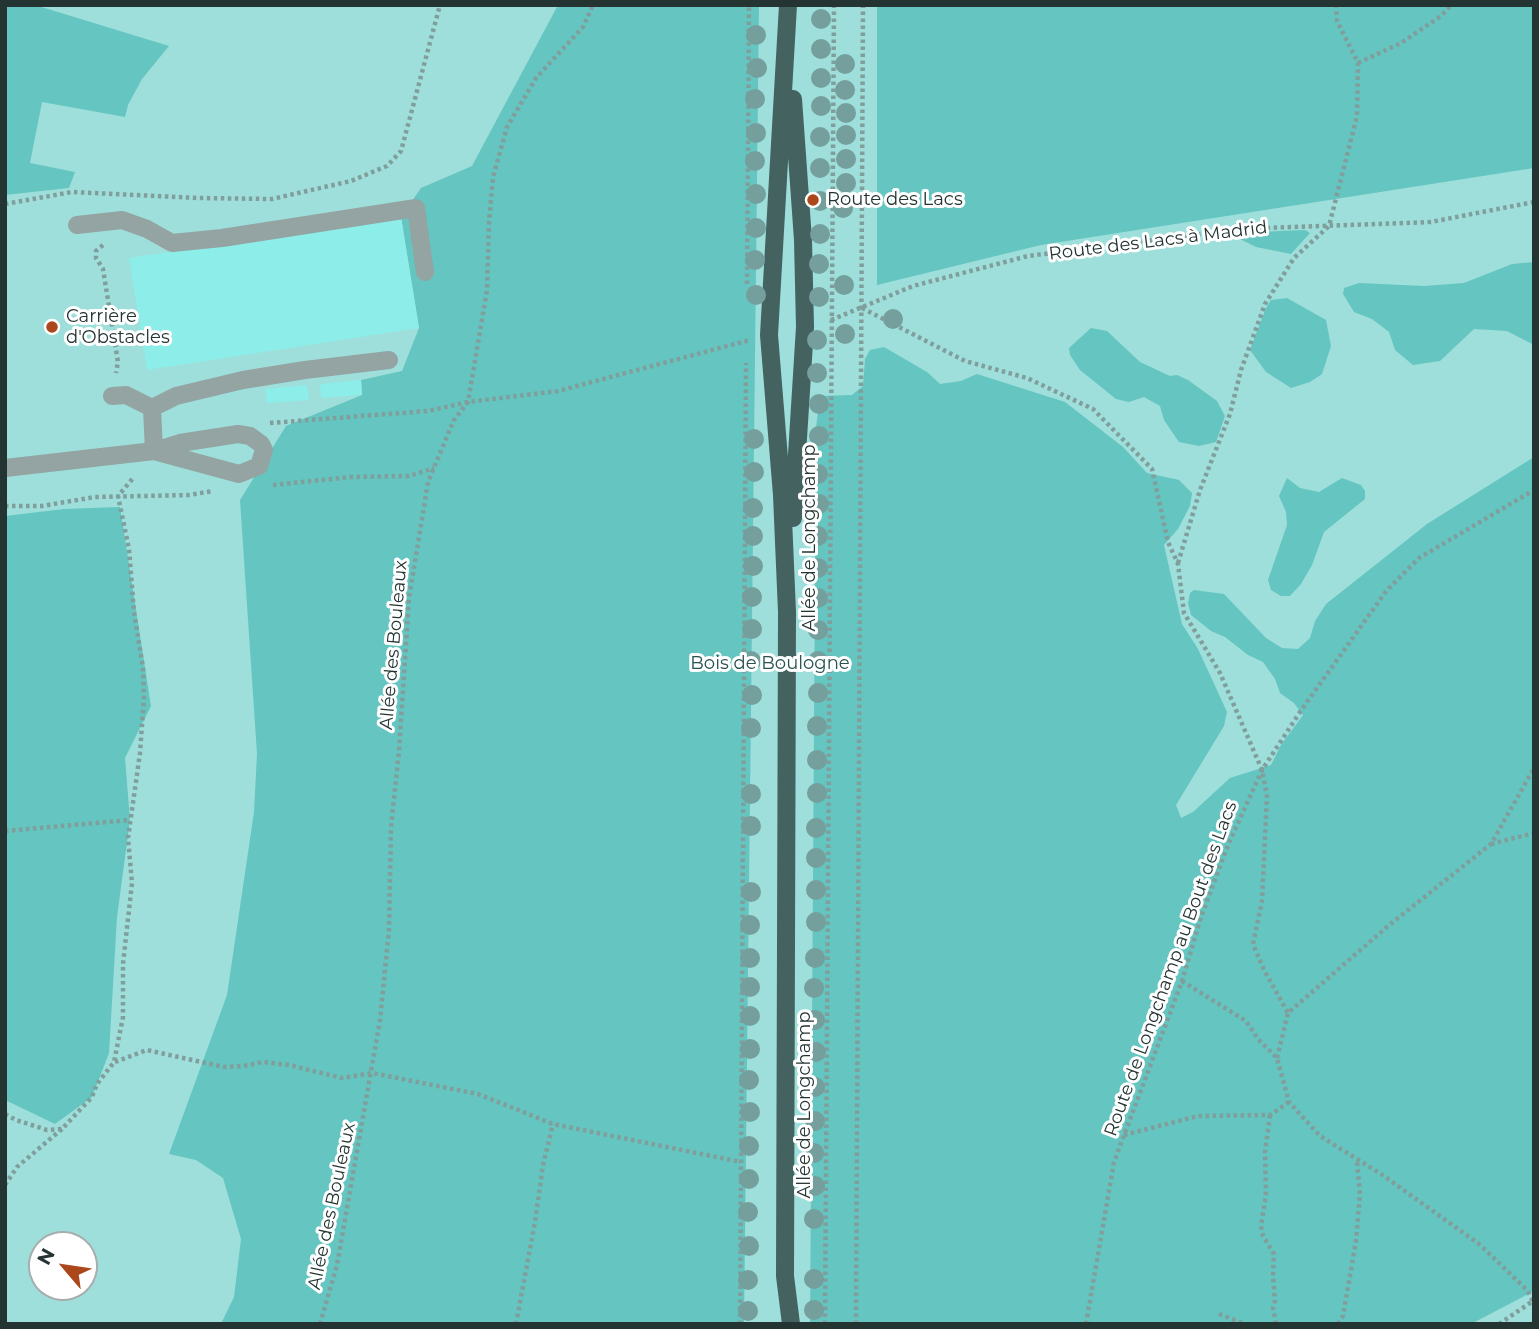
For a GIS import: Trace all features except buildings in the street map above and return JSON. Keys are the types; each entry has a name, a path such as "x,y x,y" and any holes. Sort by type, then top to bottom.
{"main road":[{"name":"Allée de Longchamp","path":"788,5 769,335 782,495 787,612 785,1276 791,1324"},
{"name":"Allée de Longchamp","path":"787,612 805,327 803,240 788,29"},
{"name":"Allée de Longchamp","path":"777,1324 785,1276"}],"street":[{"path":"77,225 122,220 172,243 222,238 415,208 425,272"},
{"path":"152,408 176,396 243,380 389,360"},
{"path":"115,396 126,395 152,408"},
{"path":"152,408 154,451"},
{"path":"5,468 154,451 180,443 238,434 250,436 261,444 264,450 259,466 239,474 154,451"}],"path":[{"path":"5,204 72,192 272,199 351,181 387,166 401,151 440,5"},
{"name":"Allée des Bouleaux","path":"320,1324 337,1265 380,1020 389,930 391,827 409,598 428,482 454,420 468,402 487,289 493,177 507,127 536,78 583,27 593,5"},
{"path":"747,289 748,5"},
{"name":"Allée de Longchamp","path":"825,1324 834,5"},
{"path":"856,1324 863,5"},
{"path":"1178,564 1200,490 1230,414 1241,370 1265,304 1294,258 1329,226 1357,116 1358,63 1337,20 1336,5"},
{"path":"1358,63 1401,43 1441,16 1451,5"},
{"name":"Route des Lacs à Madrid","path":"833,319 914,286 1028,257 1239,229 1431,222 1534,202"},
{"path":"115,396 118,362 103,269 96,258 96,251 130,223"},
{"path":"862,308 965,361 1027,378 1093,409 1152,469 1168,542 1178,564 1184,613 1220,673 1262,769 1267,796 1263,887 1253,944 1288,1013"},
{"path":"740,1324 746,328"},
{"path":"261,423 428,411 468,402 558,391 746,341"},
{"path":"5,1185 17,1167 62,1129 92,1097 97,1084 114,1062 123,1017 123,964 132,883 128,838 143,721 143,668 128,549 118,496 154,451"},
{"path":"246,472 253,486 351,477 409,476 435,468"},
{"name":"Route de Longchamp au Bout des Lacs","path":"1086,1324 1114,1162 1182,981 1201,918 1228,845 1262,769 1301,709 1387,590 1419,558 1534,490"},
{"path":"5,506 42,506 118,496 189,495 214,491"},
{"path":"1499,1324 1533,1302 1527,1290 1479,1244 1381,1174 1321,1136 1289,1102 1277,1058 1288,1013 1388,926 1491,844 1534,768"},
{"path":"5,831 130,820"},
{"path":"1491,844 1534,833"},
{"path":"1182,981 1246,1021 1258,1039 1277,1058"},
{"path":"114,1062 147,1050 224,1067 263,1062 289,1065 342,1078 372,1073 478,1094 553,1124 741,1162"},
{"path":"1124,1135 1198,1116 1270,1115 1289,1102"},
{"path":"5,1114 47,1130 62,1129"},
{"path":"1270,1115 1265,1152 1266,1195 1261,1226 1263,1236 1274,1254 1273,1308 1276,1324"},
{"path":"516,1324 543,1165 553,1124"},
{"path":"1338,1324 1343,1316 1356,1241 1360,1194 1357,1160"},
{"path":"1219,1314 1245,1324"}],"green space":[{"name":"Bois de Boulogne","path":"5,5 1534,5 1534,1324 5,1324"}],"shaded area":[{"path":"5,5 35,5 169,46 142,79 128,105 125,117 42,102 30,163 75,172 69,188 5,195"},
{"path":"558,5 759,5 744,1324 221,1324 234,1297 241,1239 223,1178 196,1160 169,1154 227,995 254,812 257,754 240,500 286,426 362,395 361,380 402,371 419,328 401,217 421,188 472,166"},
{"path":"877,5 1534,5 1534,168 1041,245 877,285"},
{"path":"1305,230 1310,233 1291,254 1256,247 1234,233"},
{"path":"1534,262 1534,345 1507,331 1474,329 1440,361 1413,365 1395,350 1389,332 1372,319 1354,312 1343,294 1344,288 1359,283 1424,286 1464,283 1512,264"},
{"path":"1287,298 1326,320 1331,346 1322,374 1310,382 1291,388 1266,372 1250,350 1271,300"},
{"path":"1091,328 1107,331 1140,362 1170,376 1177,375 1188,380 1217,401 1225,416 1216,442 1199,446 1179,442 1164,420 1160,406 1144,397 1129,402 1116,399 1080,370 1070,355 1069,348"},
{"path":"884,347 927,372 940,384 961,381 977,374 1065,402 1123,447 1147,473 1179,480 1192,493 1190,506 1178,529 1164,545 1182,624 1198,649 1227,712 1224,726 1176,805 1181,818 1193,812 1230,778 1271,765 1281,745 1303,715 1294,703 1280,693 1275,679 1263,662 1211,631 1191,615 1188,603 1190,593 1194,590 1224,594 1266,638 1282,648 1298,649 1310,638 1315,621 1326,604 1427,524 1534,457 1534,1291 1471,1324 810,1324 816,428 820,396 852,395 863,386 865,359 870,350"},
{"path":"1287,478 1300,488 1319,492 1342,478 1361,485 1365,491 1365,499 1324,532 1312,565 1301,584 1290,596 1281,596 1271,590 1268,580 1287,525 1286,512 1279,496"},
{"path":"120,507 151,706 125,758 130,820 117,917 109,1053 92,1097 55,1124 5,1100 5,516 64,509"}],"place":[{"name":"Route des Lacs","path":"813,200"},
{"name":"Carrière d'Obstacles","path":"52,327"}]}
